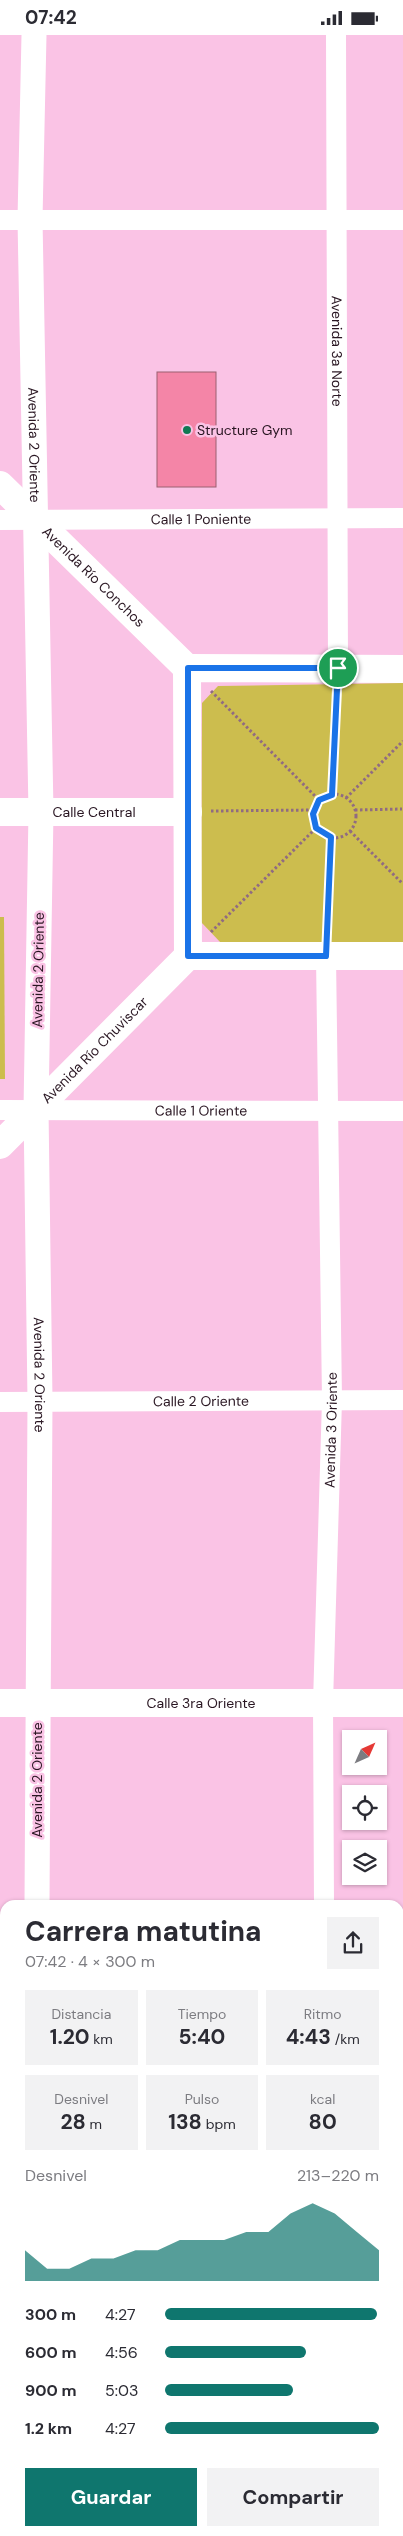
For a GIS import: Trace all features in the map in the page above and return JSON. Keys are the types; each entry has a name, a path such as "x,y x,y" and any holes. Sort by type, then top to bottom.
{"main road":[{"name":"Avenida Río Conchos","path":"0,485 188,668"},
{"path":"403,669 188,668 188,956 403,956"},
{"name":"Calle Central","path":"0,813 188,812"},
{"name":"Avenida Río Chuviscar","path":"0,1145 188,956"},
{"name":"Calle 3ra Oriente","path":"0,1703 403,1703"}],"street":[{"name":"Avenida 2 Oriente","path":"34,35 30,219 41,812 36,1109 40,1401 37,1900"},
{"name":"Avenida 3a Norte","path":"336,35 338,668"},
{"path":"0,219 403,220"},
{"name":"Calle 1 Poniente","path":"0,520 403,518"},
{"name":"Avenida 3 Oriente","path":"324,1900 323,1703 332,1400 326,956"},
{"name":"Calle 1 Oriente","path":"0,1110 403,1111"},
{"name":"Calle 2 Oriente","path":"0,1402 403,1400"}],"path":[{"path":"188,668 319,800"},
{"path":"332,795 338,668"},
{"path":"346,798 403,741"},
{"path":"332,795 346,798 355,810 356,818 350,831 338,838 331,837 316,828 313,819 314,810 319,800 332,795"},
{"path":"355,810 402,809"},
{"path":"188,812 314,810"},
{"path":"188,956 316,828"},
{"path":"350,831 403,884"},
{"path":"326,956 331,837"}],"shaded area":[{"path":"403,683 403,942 221,943 201,922 202,703 218,686"},
{"path":"0,917 4,917 5,1079 0,1079"}],"building":[{"name":"Structure Gym","path":"157,372 216,372 216,487 157,487"}],"place":[{"name":"Structure Gym","path":"187,430"}],"route":[{"path":"188,668 338,668 332,795 319,800 313,814 316,828 325,836 331,837 326,956 188,956 188,668"}]}
